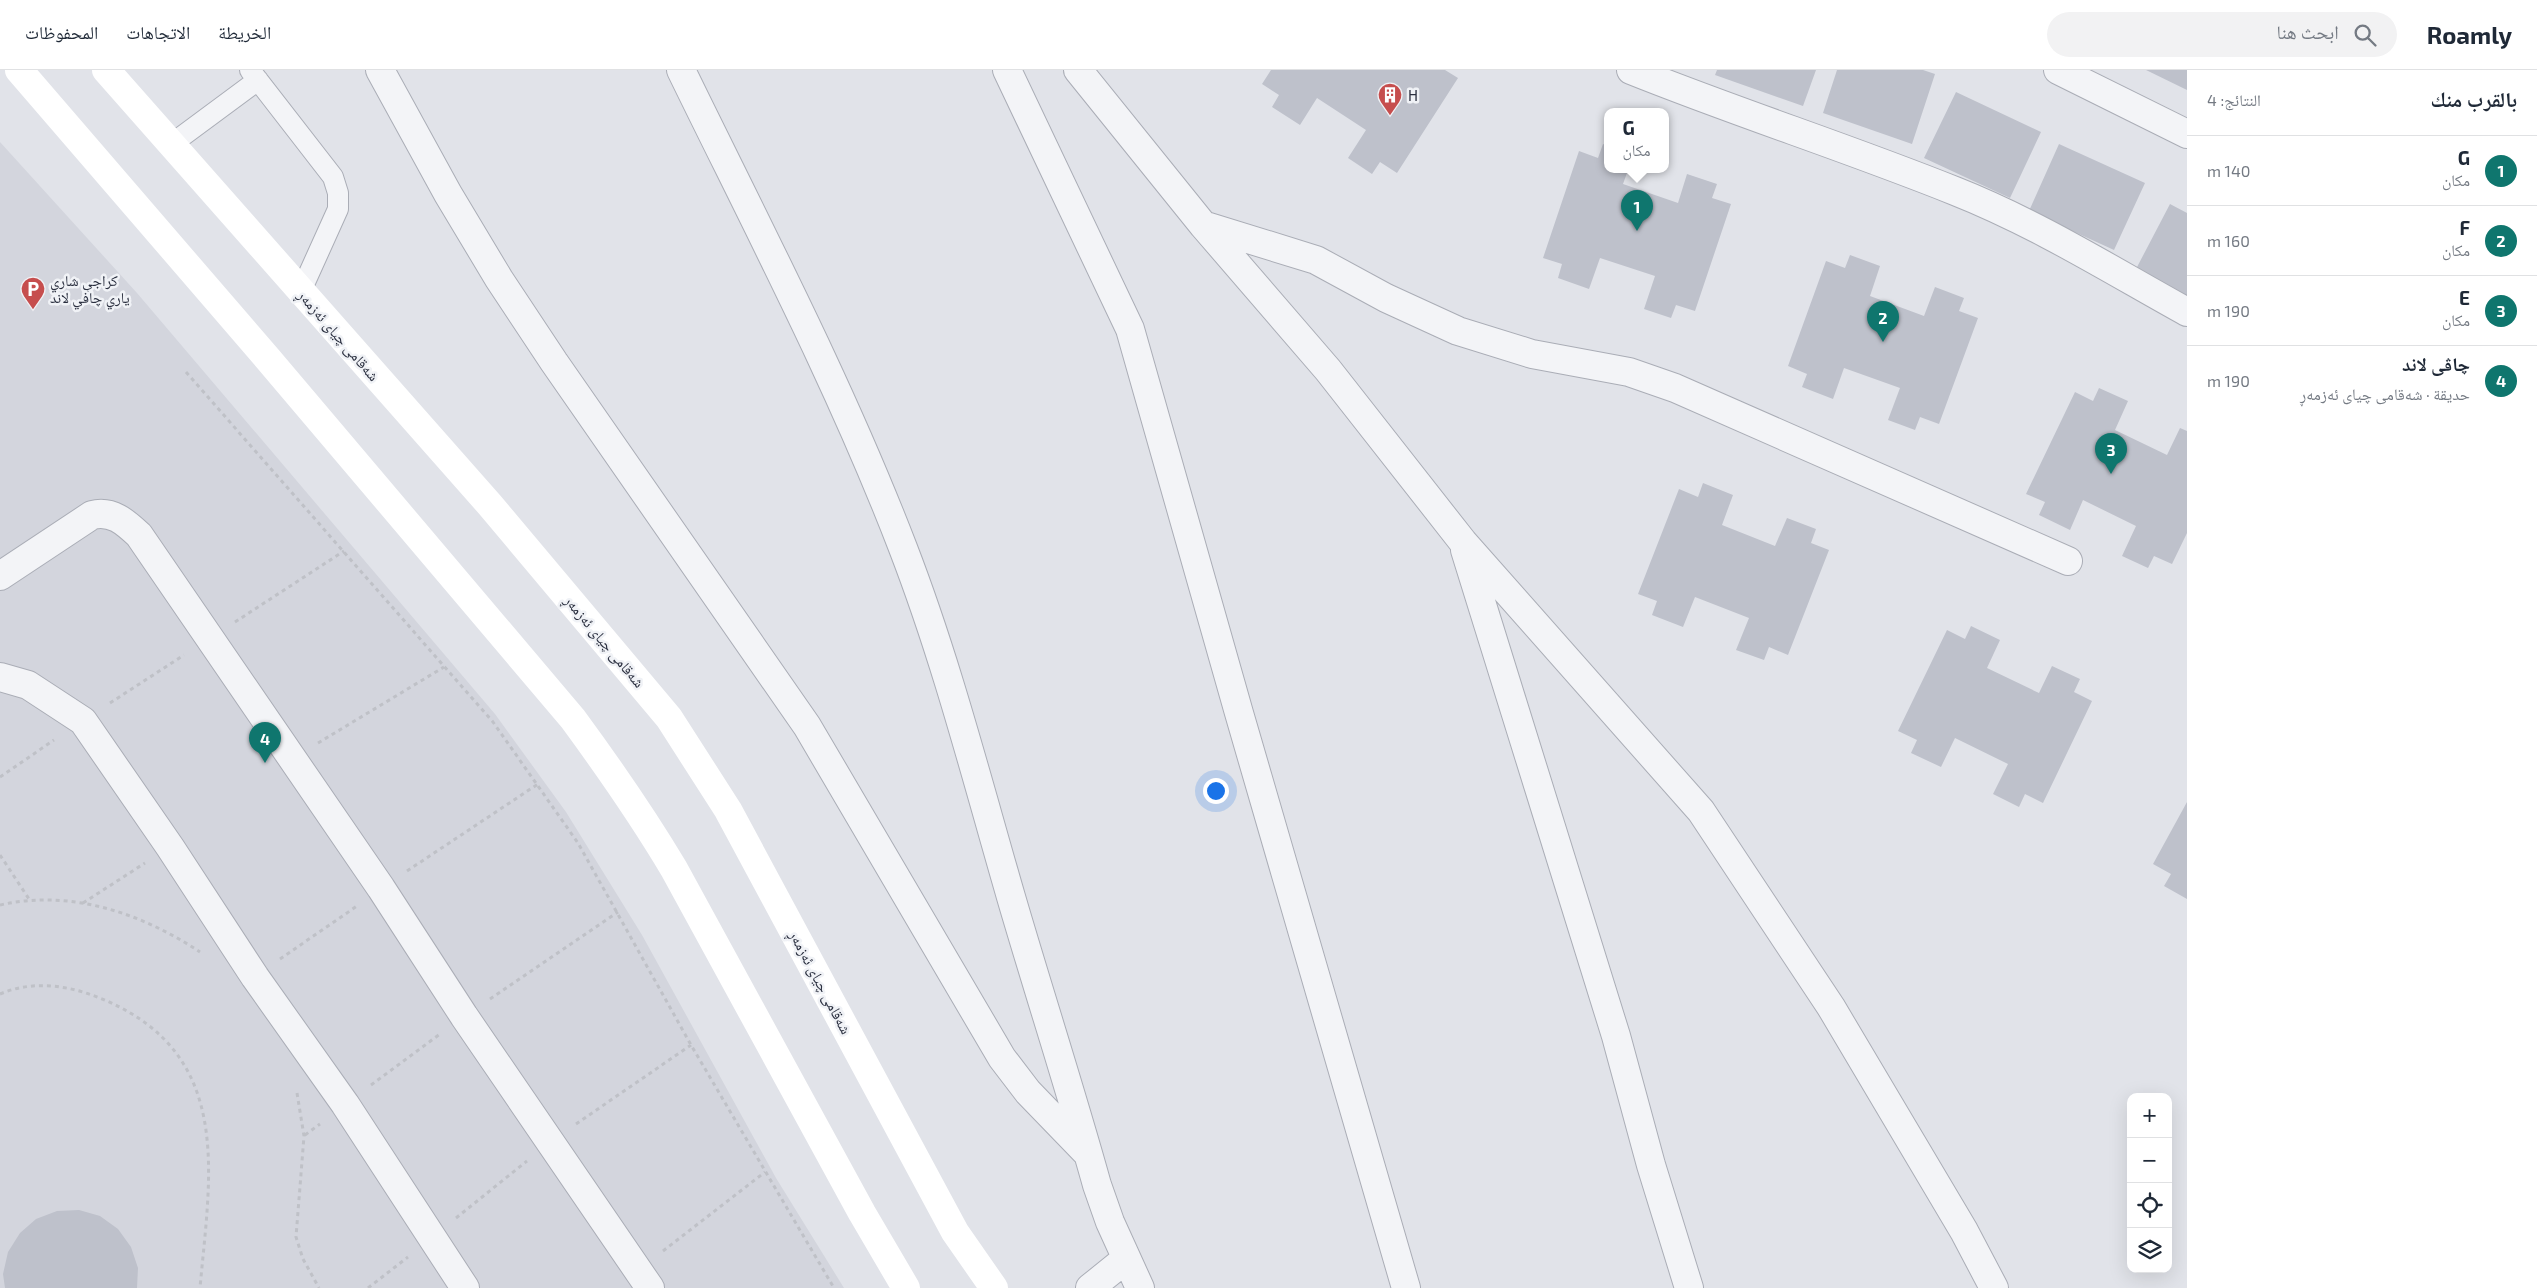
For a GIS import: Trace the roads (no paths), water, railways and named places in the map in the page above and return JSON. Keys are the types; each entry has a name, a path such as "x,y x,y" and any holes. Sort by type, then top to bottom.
{"main road":[{"path":"19,70 573,719 642,816 674,869 862,1213 906,1288"},
{"name":"شەقامی چیای ئەزمەڕ","path":"106,70 173,143 484,498 670,718 728,810 955,1232 994,1288"}],"street":[{"path":"380,70 448,194 510,296 806,726 1002,1058 1045,1111 1088,1154"},
{"path":"681,70 833,381 904,550 935,635 962,722 1011,899 1088,1154 1110,1222 1140,1288"},
{"path":"1007,70 1130,329 1236,704 1406,1288"},
{"path":"1078,70 1203,225 1328,370 1463,542 1700,811 1831,1007 1964,1231 1994,1288"},
{"path":"1631,70 1723,106 1956,191 2055,239 2187,312"},
{"path":"2058,70 2187,134"},
{"path":"1203,225 1316,260 1386,298 1458,331 1532,354 1628,372 1675,388 2068,560"},
{"path":"0,576 82,521 101,513 111,515 139,535 381,888 464,1016 644,1279"},
{"path":"1463,542 1613,1027 1689,1288"},
{"path":"0,677 28,685 83,721 170,847 255,977 345,1104 465,1288"},
{"path":"1090,1288 1126,1259"}],"lane":[{"path":"173,143 254,75 334,177 338,193 338,209 301,291"}],"place":[{"name":"H","path":"1390,116"},
{"name":"G","path":"1637,231"},
{"name":"كراجي شاري ياري چافي لاند","path":"33,310"},
{"name":"F","path":"1883,342"},
{"name":"E","path":"2111,474"},
{"name":"چاڤی لاند","path":"265,763"}]}
